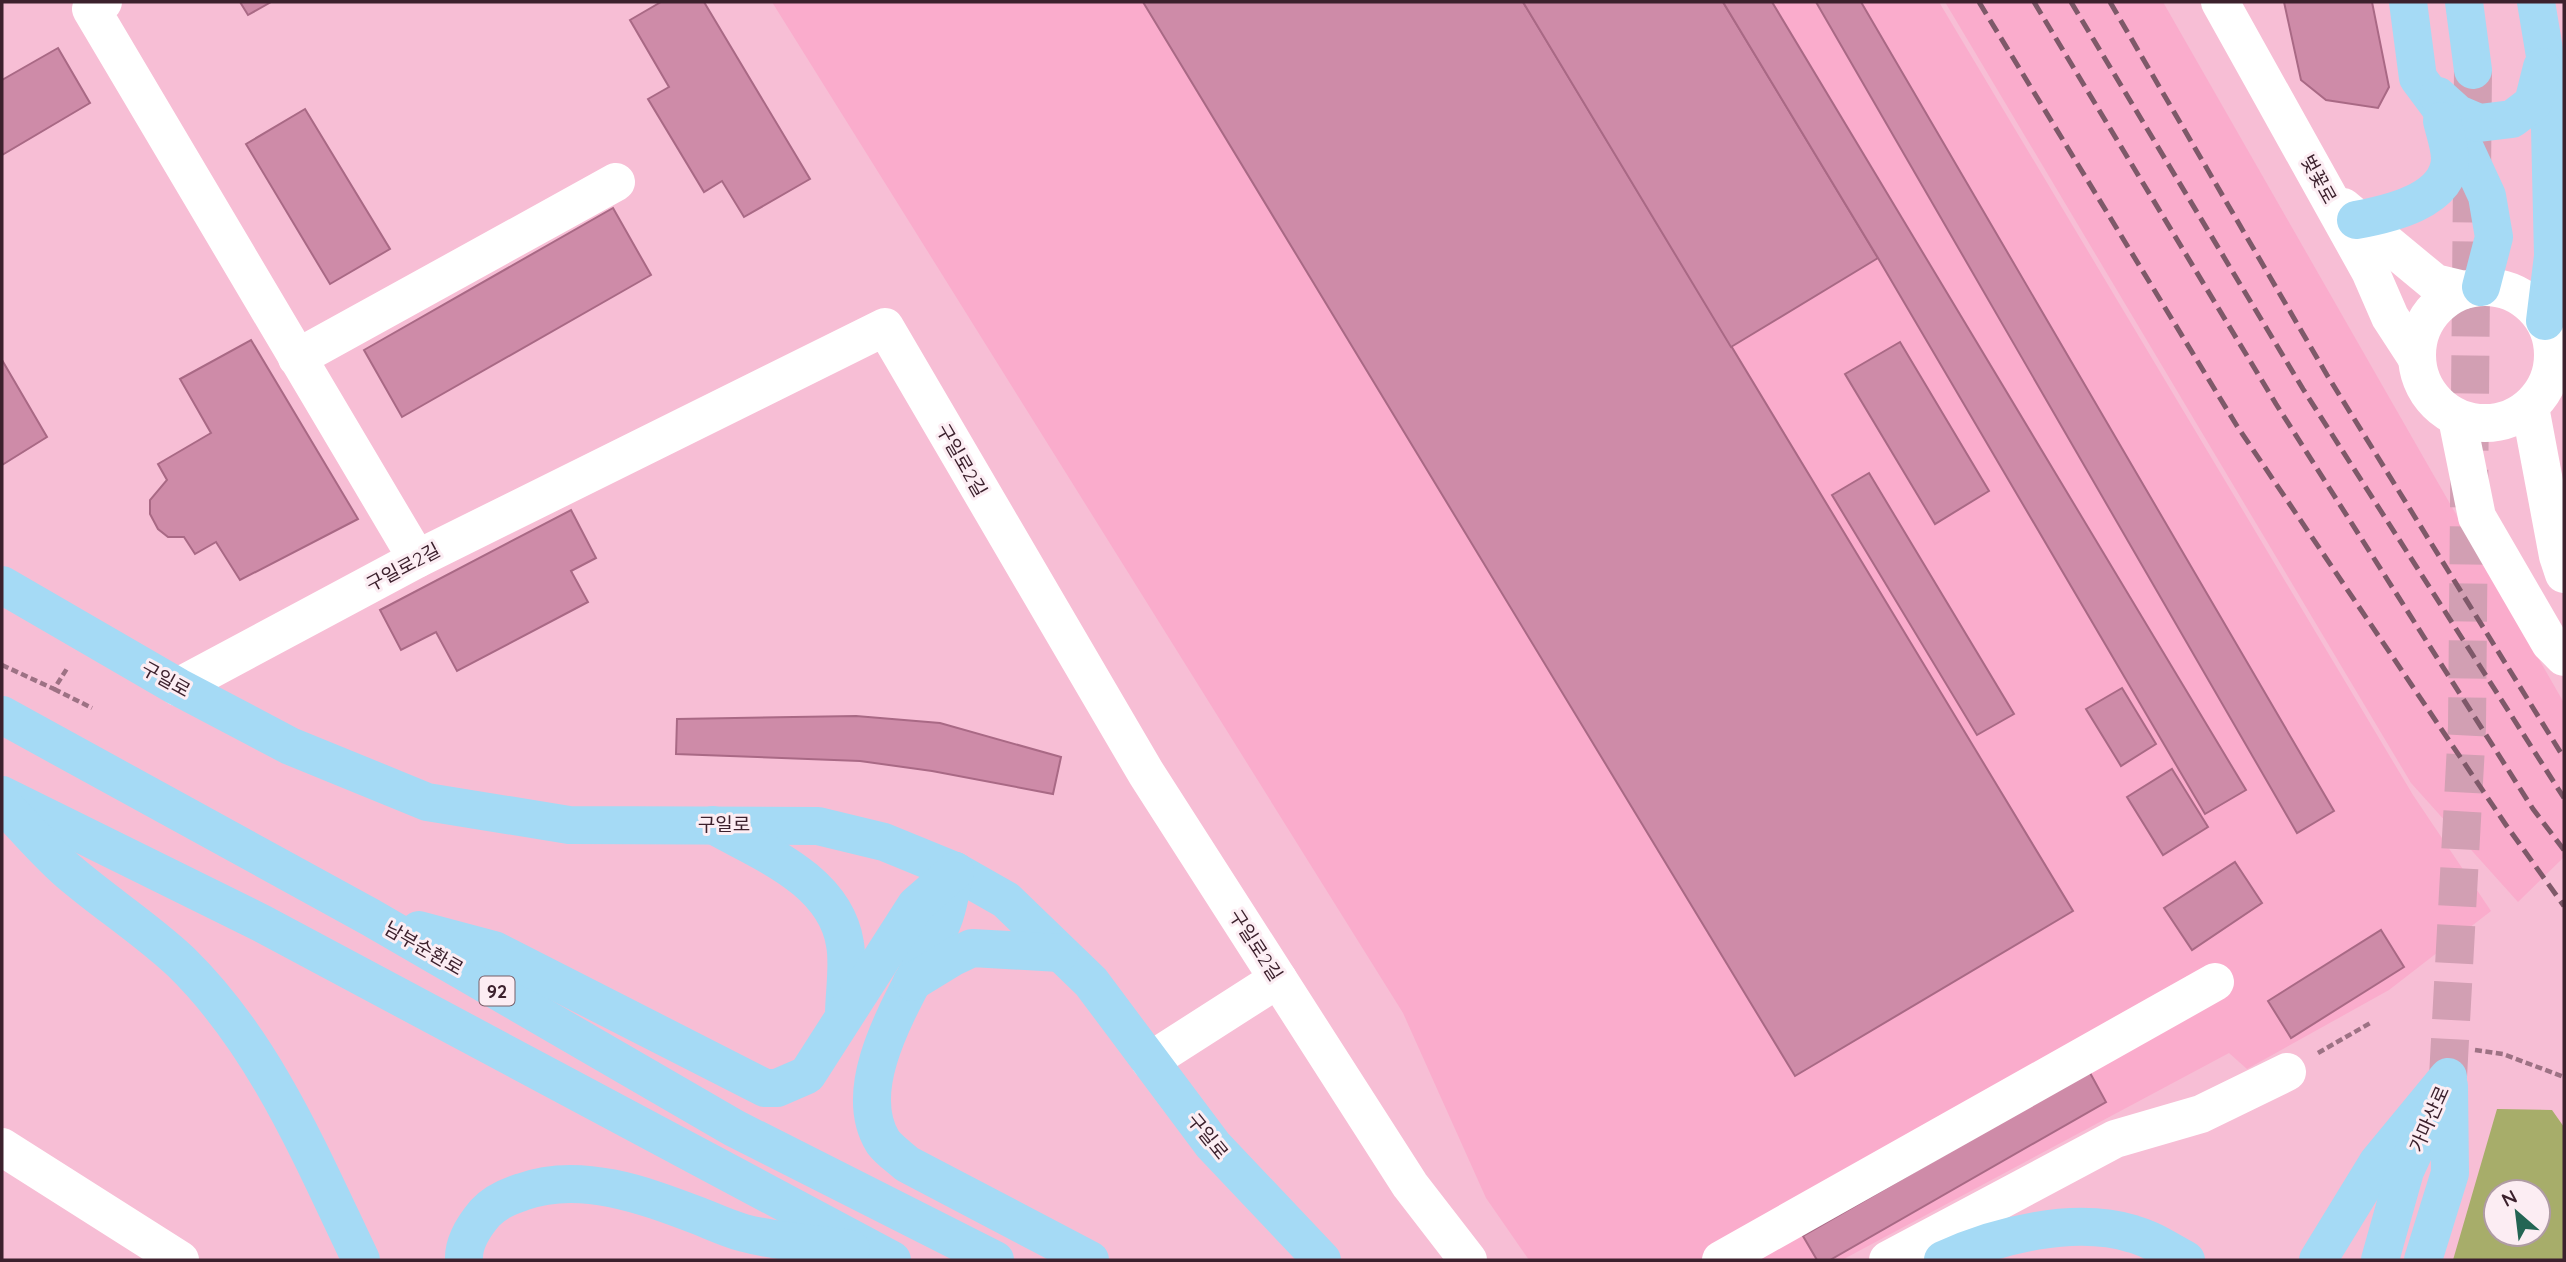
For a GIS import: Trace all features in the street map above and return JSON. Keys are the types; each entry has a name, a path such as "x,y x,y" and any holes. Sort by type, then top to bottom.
{"main road":[{"path":"2356,220 2389,214 2418,202 2445,181 2450,159 2429,92 2408,2"},
{"path":"2464,2 2473,70"},
{"path":"2536,2 2551,47 2553,256 2544,320"},
{"path":"2429,92 2458,114 2479,123 2512,119 2533,103 2551,47"},
{"path":"2429,92 2456,129 2487,196 2494,237 2472,288"},
{"name":"구일로","path":"2,585 178,687 290,746 427,802 569,825 818,825 884,842 955,871 1006,900 1091,982 1213,1145 1322,1260"},
{"name":"남부순환로","path":"2,715 370,917 734,1128 995,1260"},
{"path":"2,794 261,923 885,1257"},
{"path":"2,804 68,871 180,962 229,1018 256,1054 273,1084 361,1260"},
{"path":"712,824 800,874 824,897 839,924 845,945 844,1015"},
{"path":"370,917 494,950 765,1088 777,1088 807,1075 916,905 955,871"},
{"path":"955,871 943,921 878,1058 872,1081 872,1106 876,1128 885,1144 906,1164 1090,1260"},
{"path":"912,982 972,948 1060,953"},
{"path":"2318,1260 2378,1162 2460,1063"},
{"name":"가마산로","path":"2380,1260 2405,1171 2460,1063"},
{"name":"가마산로","path":"2423,1260 2450,1173 2460,1063"},
{"path":"464,1260 464,1252 474,1226 489,1209 507,1197 536,1187 579,1182 676,1207 744,1233 885,1257"},
{"path":"1942,1260 2030,1232 2089,1228 2133,1233 2186,1260"}],"street":[{"path":"103,2 91,9 417,559"},
{"name":"벚꽃로","path":"2220,2 2370,271 2390,317 2416,357"},
{"path":"298,358 615,182"},
{"path":"2325,188 2356,220 2435,283 2472,288 2500,288 2533,305 2544,320 2553,344 2553,369 2546,398 2562,560"},
{"path":"2472,288 2448,298 2434,309 2424,324 2416,357 2419,376 2427,394 2440,408 2457,418 2475,423 2495,423 2514,418 2546,398"},
{"name":"구일로2길","path":"178,687 417,559 886,327 1146,773 1410,1185 1468,1260"},
{"path":"2457,418 2477,517 2550,643 2564,657"},
{"path":"1150,1061 1278,979"},
{"path":"1721,1260 2215,982"},
{"path":"1888,1260 2115,1139 2200,1114 2287,1072"},
{"path":"2,1147 180,1260"}],"path":[{"path":"54,689 71,663"},
{"path":"2,665 92,708"},
{"path":"2287,1072 2372,1022"},
{"path":"2460,1063 2503,1054 2564,1077"}],"shaded area":[{"path":"772,2 1939,2 2413,795 2491,911 2389,990 2247,1069 2229,1053 1842,1260 1529,1260 1486,1198 1403,1013"},
{"path":"1945,2 2163,2 2564,703 2564,857 2518,902 2411,783"}],"green space":[{"path":"2497,1109 2552,1110 2564,1127 2564,1260 2453,1260"}],"building":[{"path":"240,2 271,2 248,15"},
{"path":"661,2 704,2 810,179 744,217 722,181 704,192 648,99 669,87 630,20"},
{"path":"1143,2 1523,2 2073,911 1795,1076"},
{"path":"1523,2 1723,2 1878,258 1731,347"},
{"path":"1723,2 1772,2 2246,790 2205,814 1878,258"},
{"path":"1816,2 1861,2 2334,811 2297,833"},
{"path":"2284,2 2372,2 2389,87 2378,108 2326,100 2301,80"},
{"path":"58,48 90,103 2,155 2,80"},
{"path":"305,109 390,249 330,284 246,144"},
{"path":"613,208 651,275 402,417 364,350"},
{"path":"251,340 358,519 240,580 216,542 195,554 184,537 168,537 158,529 150,514 150,500 167,480 158,464 211,433 180,379"},
{"path":"1900,342 1989,491 1935,524 1845,374"},
{"path":"2,360 47,437 2,465"},
{"path":"1869,473 2014,714 1977,735 1832,495"},
{"path":"571,510 596,558 571,571 588,602 457,671 436,632 401,650 380,610"},
{"path":"2122,688 2156,744 2121,766 2086,709"},
{"path":"856,716 940,723 1061,757 1053,794 932,771 860,761 676,754 677,719"},
{"path":"2172,769 2208,827 2163,855 2127,797"},
{"path":"2235,862 2262,903 2192,950 2164,908"},
{"path":"2381,930 2404,967 2291,1038 2268,1001"},
{"path":"2089,1071 2106,1102 1830,1260 1817,1260 1803,1236"}],"tunnel":[{"path":"2448,1077 2467,727 2473,70"}],"railway":[{"path":"1979,2 2237,426 2506,825 2564,906"},
{"path":"2034,2 2276,404 2533,809 2564,850"},
{"path":"2071,2 2303,389 2564,798"},
{"path":"2110,2 2327,375 2564,758"}]}
